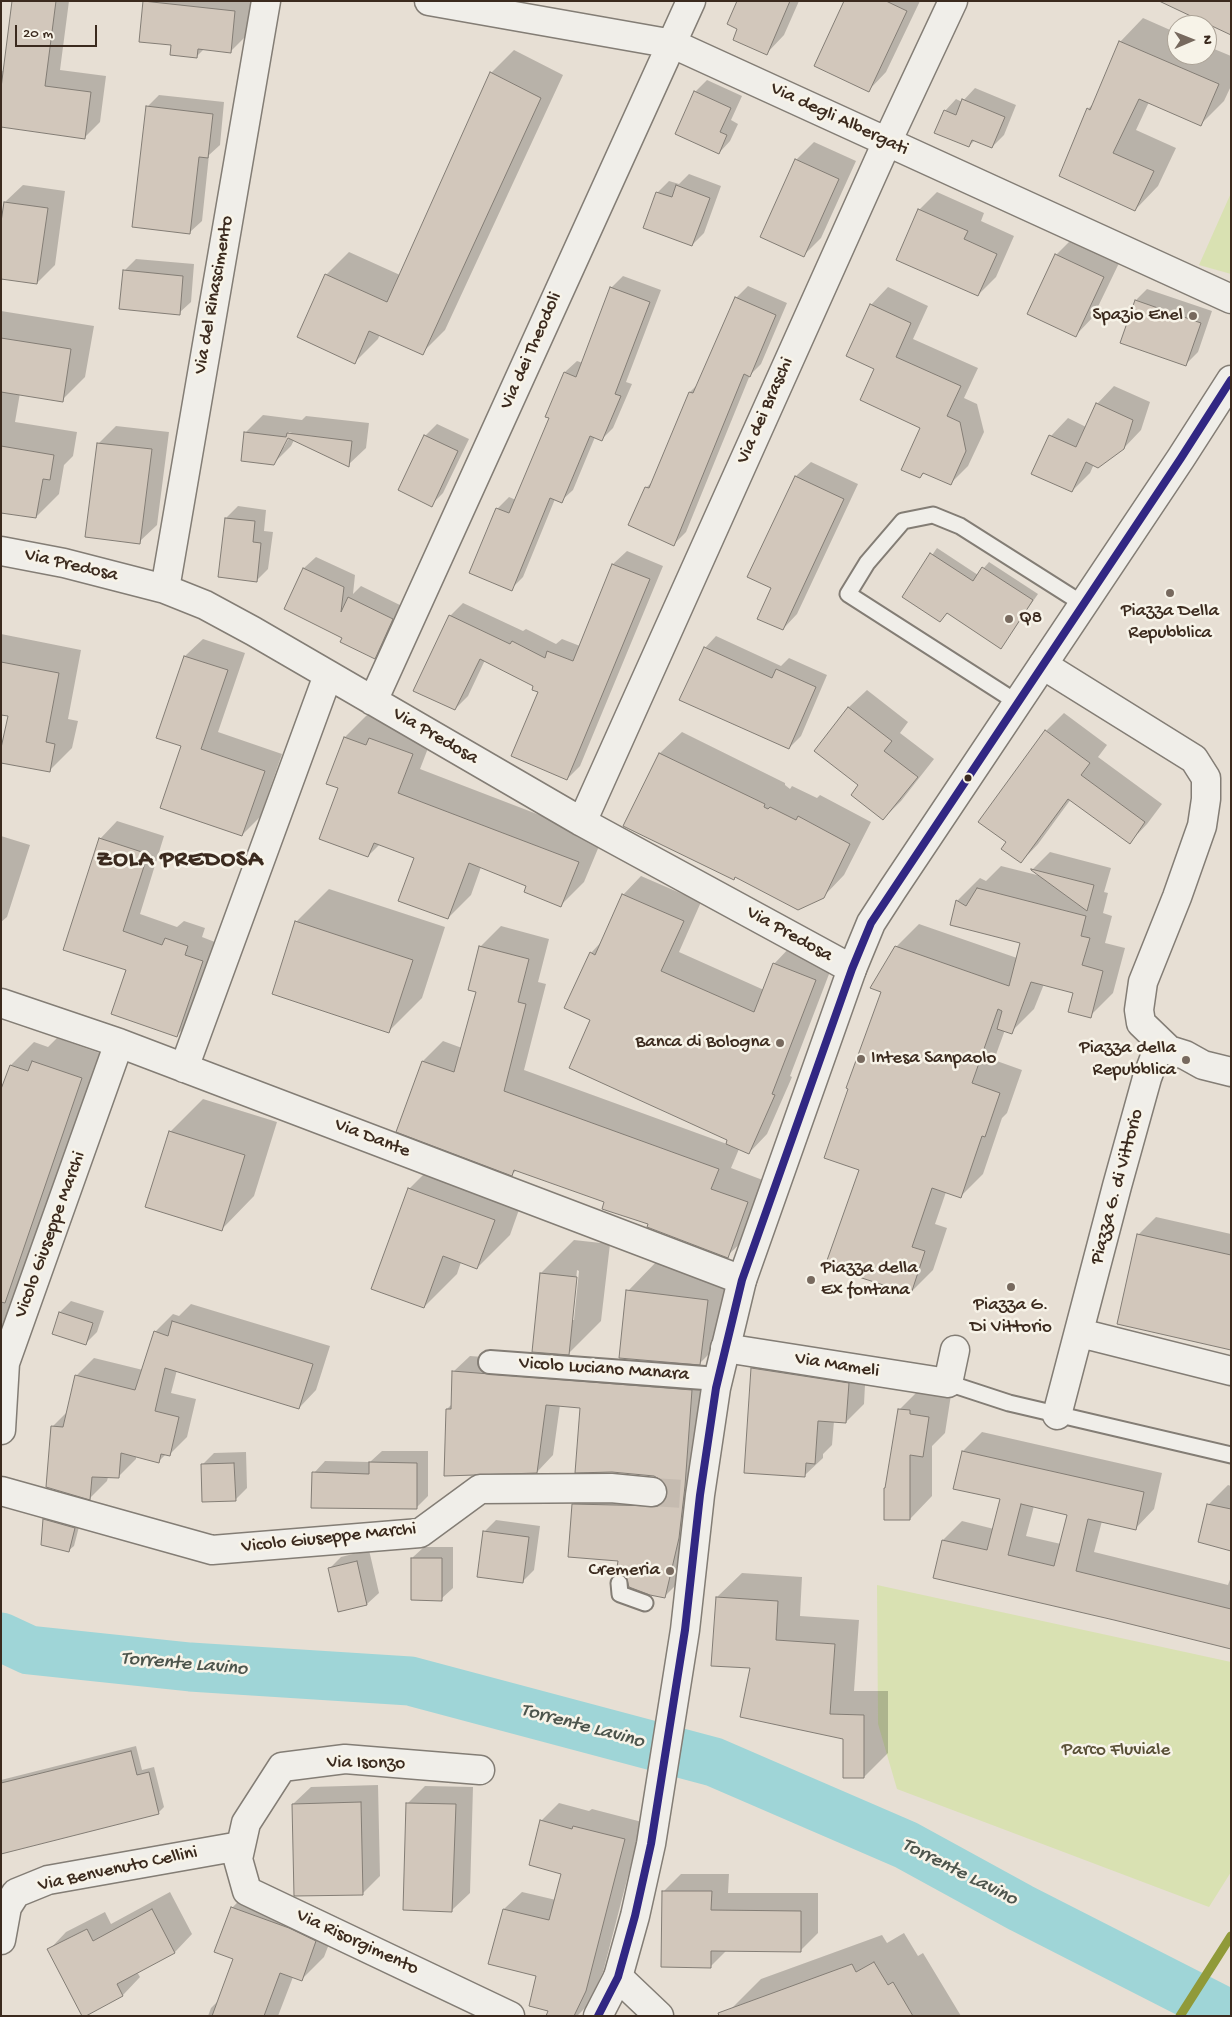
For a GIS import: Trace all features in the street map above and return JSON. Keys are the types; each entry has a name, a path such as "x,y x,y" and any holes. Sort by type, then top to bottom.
{"street":[{"name":"Via del Rinascimento","path":"165,589 266,1"},
{"name":"Via degli Albergati","path":"429,1 672,44 1231,299"},
{"name":"Via dei Theodoli","path":"373,701 691,1"},
{"name":"Via dei Braschi","path":"582,822 887,142 953,1"},
{"path":"598,2016 618,1977 635,1916 651,1844 685,1630 692,1495 725,1348 742,1280 852,969 871,924 1231,380"},
{"name":"Via Predosa","path":"1,551 64,563 165,589 205,605 582,822 852,969"},
{"path":"1043,665 1194,759 1206,778 1206,799 1202,826 1177,897 1143,982 1139,1010 1141,1023 1160,1043 1170,1050 1185,1055 1203,1065 1231,1072"},
{"path":"184,1068 328,675"},
{"name":"Via Dante","path":"1,1003 119,1043 742,1280"},
{"name":"Vicolo Giuseppe Marchi","path":"1,1430 5,1363 119,1043"},
{"name":"Piazza G. di Vittorio","path":"1057,1415 1117,1186 1147,1078 1160,1043"},
{"path":"1080,1333 1231,1371"},
{"name":"Via Mameli","path":"725,1348 948,1383"},
{"path":"948,1383 955,1350"},
{"name":"Vicolo Luciano Manara","path":"490,1362 718,1379"},
{"name":"Vicolo Giuseppe Marchi","path":"1,1491 212,1550 420,1533 480,1489 611,1488 652,1492"},
{"name":"Via Isonzo","path":"240,1846 246,1823 282,1767 345,1759 480,1770"},
{"name":"Via Benvenuto Cellini","path":"1,1940 7,1908 16,1893 48,1880 240,1846"},
{"name":"Via Risorgimento","path":"240,1846 238,1860 247,1891 510,2016"},
{"path":"618,1977 659,2016"}],"lane":[{"path":"1018,703 848,594 867,563 903,522 933,515 960,526 1083,604"},
{"path":"948,1383 1008,1403 1231,1456"},
{"path":"619,1583 620,1594 645,1603"}],"green space":[{"path":"1231,193 1231,274 1199,265"},
{"name":"Parco Fluviale","path":"877,1585 1231,1662 1231,1872 1209,1907 897,1789 878,1724"}],"building":[{"path":"12,1 56,1 45,86 91,92 85,139 1,127 1,88"},
{"path":"143,1 235,11 231,53 198,49 197,58 170,55 171,45 139,42"},
{"path":"737,1 790,1 767,55 733,40 737,29 727,24"},
{"path":"844,1 886,1 907,11 869,92 814,66"},
{"path":"1159,1 1231,1 1231,35 1217,28 1217,15 1189,15"},
{"path":"1119,41 1167,62 1167,65 1175,65 1219,84 1201,126 1139,99 1113,153 1154,171 1135,211 1059,176 1087,108 1090,110"},
{"path":"490,72 541,98 423,355 369,331 355,364 297,337 325,274 387,302"},
{"path":"694,91 731,108 720,132 727,135 719,154 675,134"},
{"path":"962,99 1005,117 992,148 972,140 969,147 934,133 944,110 956,115"},
{"path":"146,106 213,114 208,158 199,157 190,234 132,227"},
{"path":"795,159 839,179 804,257 760,237"},
{"path":"676,185 710,198 692,246 643,228 656,192 672,197"},
{"path":"4,202 48,208 37,284 1,279 1,222"},
{"path":"918,209 968,231 964,239 997,254 978,296 896,260"},
{"path":"1055,254 1104,277 1076,337 1027,314"},
{"path":"123,270 183,276 180,315 119,309"},
{"path":"610,287 650,302 615,394 621,396 602,441 590,436 562,503 550,498 512,591 469,573 496,508 509,513 549,418 545,417 564,372 576,377"},
{"path":"735,297 776,315 750,377 744,374 674,546 628,525 645,487 649,488 689,392 693,393"},
{"path":"1135,300 1201,323 1186,366 1120,343"},
{"path":"870,304 911,323 896,357 961,386 947,416 960,422 966,451 951,485 923,473 920,478 901,470 920,428 860,400 874,369 846,356"},
{"path":"1,338 71,349 63,402 1,392"},
{"path":"1096,403 1133,420 1124,449 1098,468 1086,462 1072,492 1031,474 1049,435 1076,447"},
{"path":"244,432 286,437 287,433 352,441 349,467 288,438 274,465 241,461"},
{"path":"424,435 458,451 432,507 398,490"},
{"path":"97,443 152,449 140,544 85,537"},
{"path":"1,446 54,455 50,480 43,479 36,518 1,513"},
{"path":"795,476 844,499 783,630 757,619 771,588 747,577"},
{"path":"225,518 255,521 253,542 261,543 257,582 218,577"},
{"path":"930,553 973,581 982,567 1033,600 1001,649 947,613 940,622 902,597"},
{"path":"612,564 650,579 567,780 511,756 538,692 532,690 533,686 480,659 455,710 413,691 449,615 510,644 512,641 545,658 547,651 573,661"},
{"path":"303,568 344,587 341,612 348,597 393,619 375,659 340,642 342,638 284,609"},
{"path":"704,647 772,678 776,669 816,687 789,749 679,700"},
{"path":"184,656 228,670 201,749 265,771 242,836 160,808 181,746 156,738"},
{"path":"1,662 59,673 46,742 55,744 50,772 1,763 1,748 8,716 1,715"},
{"path":"848,707 892,741 884,751 918,777 883,820 851,795 858,785 814,751"},
{"path":"1045,730 1090,763 1081,775 1145,822 1130,844 1068,799 1021,863 1001,849 1006,842 978,822"},
{"path":"344,737 366,745 369,738 413,754 398,793 579,862 561,907 524,892 526,886 469,863 448,919 398,901 414,858 374,843 368,857 319,839 338,788 326,784"},
{"path":"659,753 765,804 764,807 768,809 770,807 796,820 798,816 850,844 824,898 798,910 735,877 734,880 623,826"},
{"path":"99,838 148,854 123,931 162,945 165,938 188,946 185,955 203,961 177,1037 111,1014 126,970 63,950"},
{"path":"1031,870 1094,885 1087,911"},
{"path":"977,888 1086,916 1081,936 1090,938 1082,965 1103,971 1091,1018 1068,1012 1073,993 1031,982 1012,1034 997,1029 1002,1011 998,1009 972,1083 1000,1093 985,1137 982,1136 961,1198 932,1188 912,1247 925,1251 911,1294 825,1266 859,1170 824,1158 848,1089 846,1088 881,992 870,988 895,946 1009,986 1020,943 950,925 956,900 966,906"},
{"path":"622,894 684,921 661,971 754,1012 773,963 816,980 772,1094 775,1095 749,1154 726,1144 727,1140 569,1068 590,1020 564,1008 590,952 595,955"},
{"path":"295,921 413,960 389,1033 272,994"},
{"path":"479,946 529,959 518,1002 526,1004 504,1091 719,1169 711,1189 748,1202 728,1258 647,1227 648,1224 602,1209 604,1202 514,1170 512,1176 396,1132 422,1061 454,1072 476,992 468,990"},
{"path":"32,1061 82,1078 5,1303 1,1302 1,1089 10,1065 28,1071"},
{"path":"169,1131 245,1155 222,1231 145,1207"},
{"path":"408,1188 495,1220 477,1269 443,1256 424,1308 371,1289"},
{"path":"1137,1234 1231,1255 1231,1350 1117,1324"},
{"path":"540,1273 577,1277 569,1355 532,1352"},
{"path":"626,1290 708,1300 700,1365 619,1358"},
{"path":"59,1312 93,1323 86,1345 52,1334"},
{"path":"172,1321 313,1364 299,1409 165,1368 155,1411 179,1417 170,1456 161,1454 159,1463 121,1453 119,1478 92,1477 90,1500 46,1487 51,1426 63,1427 75,1375 135,1390 154,1331 168,1336"},
{"path":"751,1368 849,1383 846,1423 818,1421 815,1464 806,1463 805,1477 744,1473"},
{"path":"452,1371 692,1390 679,1538 665,1598 650,1595 629,1587 626,1577 622,1574 616,1574 618,1561 568,1557 572,1504 658,1506 664,1501 667,1494 666,1486 661,1480 654,1476 612,1472 575,1473 580,1408 546,1405 537,1473 444,1476 446,1409 451,1409"},
{"path":"898,1409 910,1410 910,1414 929,1417 923,1457 910,1455 910,1520 884,1520 884,1488"},
{"path":"962,1451 1144,1492 1136,1530 1088,1519 1076,1571 1231,1609 1231,1649 933,1578 942,1540 987,1550 1000,1499 953,1489","holes":["1021,1504 1067,1515 1054,1566 1008,1555"]},
{"path":"369,1462 417,1463 417,1509 311,1508 312,1472 369,1474"},
{"path":"234,1463 236,1501 202,1502 201,1464"},
{"path":"1207,1504 1231,1509 1231,1551 1198,1542"},
{"path":"43,1519 75,1528 69,1552 41,1545"},
{"path":"483,1531 529,1537 523,1583 477,1577"},
{"path":"411,1558 442,1558 442,1601 411,1600"},
{"path":"357,1561 367,1605 338,1612 328,1568"},
{"path":"716,1597 778,1601 776,1640 835,1644 830,1714 864,1715 864,1778 843,1778 843,1739 740,1717 750,1668 711,1666"},
{"path":"131,1751 137,1775 149,1772 159,1814 1,1854 1,1783"},
{"path":"361,1802 363,1895 294,1896 292,1804"},
{"path":"406,1803 456,1804 452,1912 403,1910"},
{"path":"540,1820 572,1829 573,1826 625,1839 586,1991 574,2016 546,2016 548,2011 529,2006 536,1976 488,1964 503,1909 549,1920 561,1874 529,1865"},
{"path":"662,1891 712,1891 711,1910 801,1911 801,1952 711,1951 711,1968 661,1967"},
{"path":"231,1907 289,1928 316,1941 302,1981 280,1973 264,2016 212,2016 233,1959 214,1952"},
{"path":"152,1909 175,1953 117,1984 123,1996 86,2016 82,2016 47,1949 87,1929 93,1941"},
{"path":"874,1962 888,1985 893,1982 913,2016 719,2016 718,2013 852,1964 856,1972"}],"waterway":[{"name":"Torrente Lavino","path":"1,1637 29,1650 190,1667 410,1681 714,1762 906,1845 1021,1908 1231,2015"}],"tunnel":[{"path":"652,1492 684,1494"}],"transit line":[{"path":"598,2016 618,1977 635,1916 651,1844 685,1630 700,1495 716,1388 742,1280 852,969 871,923 1231,380"},
{"path":"1180,2016 1231,1936"}],"place":[{"name":"Spazio Enel","path":"1193,316"},
{"name":"Piazza Della Repubblica","path":"1170,593"},
{"name":"Q8","path":"1009,619"},
{"name":"Banca di Bologna","path":"780,1043"},
{"name":"Intesa Sanpaolo","path":"861,1059"},
{"name":"Piazza della Repubblica","path":"1186,1060"},
{"name":"Piazza della Ex fontana","path":"811,1280"},
{"name":"Piazza G. Di Vittorio","path":"1011,1287"},
{"name":"Cremeria","path":"670,1571"}],"district":[{"name":"ZOLA PREDOSA","path":"180,861"}]}
